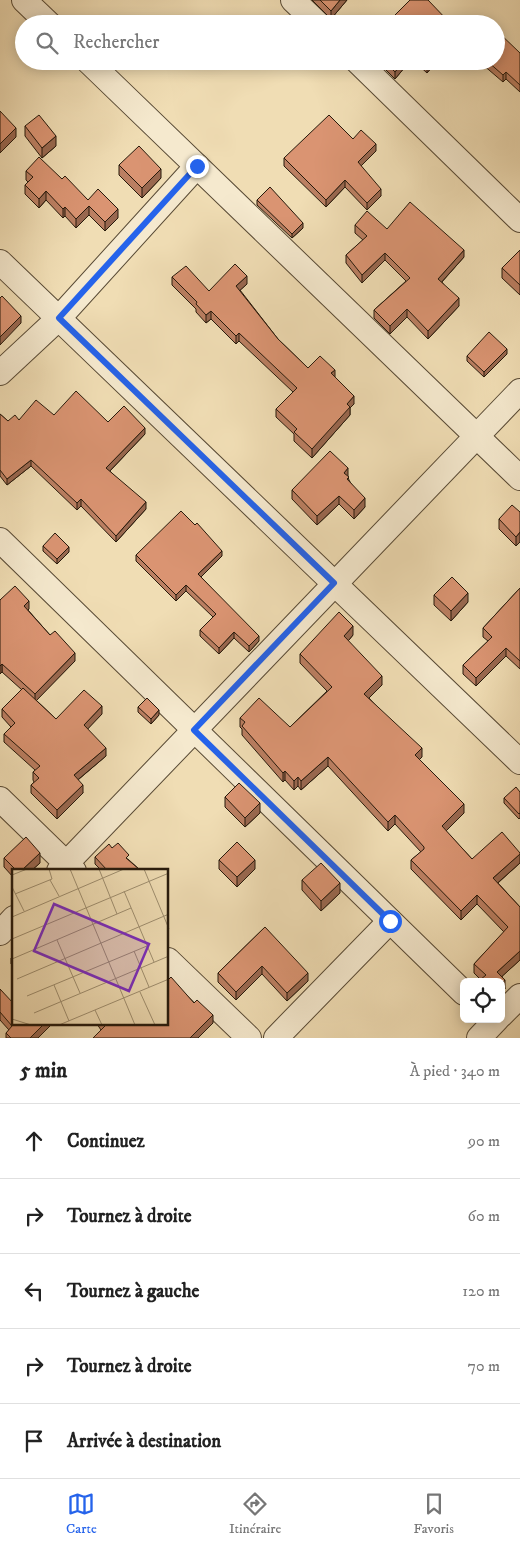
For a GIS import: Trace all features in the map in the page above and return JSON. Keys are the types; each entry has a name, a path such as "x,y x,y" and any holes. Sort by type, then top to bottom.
{"street":[{"path":"24,0 40,15"},
{"path":"294,0 309,15"},
{"path":"97,70 520,478"},
{"path":"365,70 520,220"},
{"path":"0,373 59,318 197,166"},
{"path":"0,262 520,762"},
{"path":"0,798 67,868 194,730 520,391"},
{"path":"0,540 460,989"},
{"path":"0,933 12,920"},
{"path":"276,1038 390,921"},
{"path":"169,961 249,1038"},
{"path":"505,1010 520,996"}],"building":[{"path":"320,0 340,0 331,11"},
{"path":"410,0 428,0 442,15 395,15"},
{"path":"505,39 520,53 520,85 506,72 503,75 497,70 505,70"},
{"path":"0,111 16,128 0,144"},
{"path":"39,115 56,136 42,148 25,126"},
{"path":"329,115 353,139 361,130 376,144 358,162 381,189 367,203 345,180 326,200 284,158"},
{"path":"139,146 161,169 142,188 119,165"},
{"path":"39,157 62,179 65,176 88,200 98,189 118,209 105,222 89,206 76,219 65,207 63,209 46,191 39,199 25,185 33,177 26,171"},
{"path":"270,187 303,223 292,234 257,200"},
{"path":"410,202 464,250 438,279 459,298 428,331 407,309 390,326 374,310 410,278 385,253 362,275 346,255 367,236 355,225 367,211 387,229"},
{"path":"520,250 520,285 502,268"},
{"path":"235,264 247,276 236,286 278,339 308,368 320,356 335,370 331,373 354,396 347,404 350,407 312,449 294,432 297,429 276,409 297,388 239,333 236,336 211,311 206,315 196,304 197,302 172,277 186,266 209,291"},
{"path":"2,296 21,316 0,337 0,298"},
{"path":"489,332 507,349 484,372 467,356"},
{"path":"76,391 108,422 124,406 145,428 106,468 146,502 116,536 81,499 77,503 31,460 7,479 0,470 0,414 8,421 15,415 19,420 36,400 54,415"},
{"path":"330,451 348,468 344,473 349,477 347,479 365,498 354,510 339,496 317,516 292,490"},
{"path":"512,505 520,512 520,532 516,537 499,519"},
{"path":"181,511 195,525 197,523 222,551 198,574 259,636 249,646 234,632 219,648 200,630 216,614 186,585 176,595 136,555"},
{"path":"55,533 69,547 57,559 43,546"},
{"path":"452,577 468,593 451,611 434,595"},
{"path":"15,586 29,601 24,606 50,635 55,631 75,653 35,694 2,664 0,666 0,600"},
{"path":"520,588 520,661 506,648 476,678 463,665 492,637 483,628"},
{"path":"339,612 353,626 344,636 382,676 364,694 422,748 415,755 464,804 442,826 472,859 502,832 520,853 493,878 520,907 520,951 497,972 503,978 482,978 486,975 474,964 508,927 477,895 461,911 411,860 424,847 395,815 388,822 328,757 301,781 298,777 294,781 285,771 283,773 242,726 245,722 240,718 259,698 290,727 332,687 300,654"},
{"path":"23,688 56,719 84,690 102,706 84,725 106,748 74,775 83,785 57,810 31,785 39,778 33,772 40,766 4,734 15,723 2,709"},
{"path":"147,698 159,710 151,719 138,707"},
{"path":"239,783 260,803 245,818 225,797"},
{"path":"516,787 520,792 519,814 504,798"},
{"path":"26,837 40,853 23,869 15,869 4,858"},
{"path":"237,842 255,860 237,877 219,860"},
{"path":"118,843 129,855 126,858 139,869 106,869 95,857 109,844 112,848"},
{"path":"321,863 340,883 321,901 302,880"},
{"path":"265,927 308,973 287,993 262,966 236,992 218,973"},
{"path":"171,977 194,1003 197,1000 213,1015 190,1038 93,1038 105,1026 169,1026 169,979"},
{"path":"0,989 12,1002 12,1026 0,1012"},
{"path":"12,1026 42,1026 30,1038 11,1038 6,1033"}],"route":[{"path":"197,166 59,318 334,583 194,730 390,921"}]}
